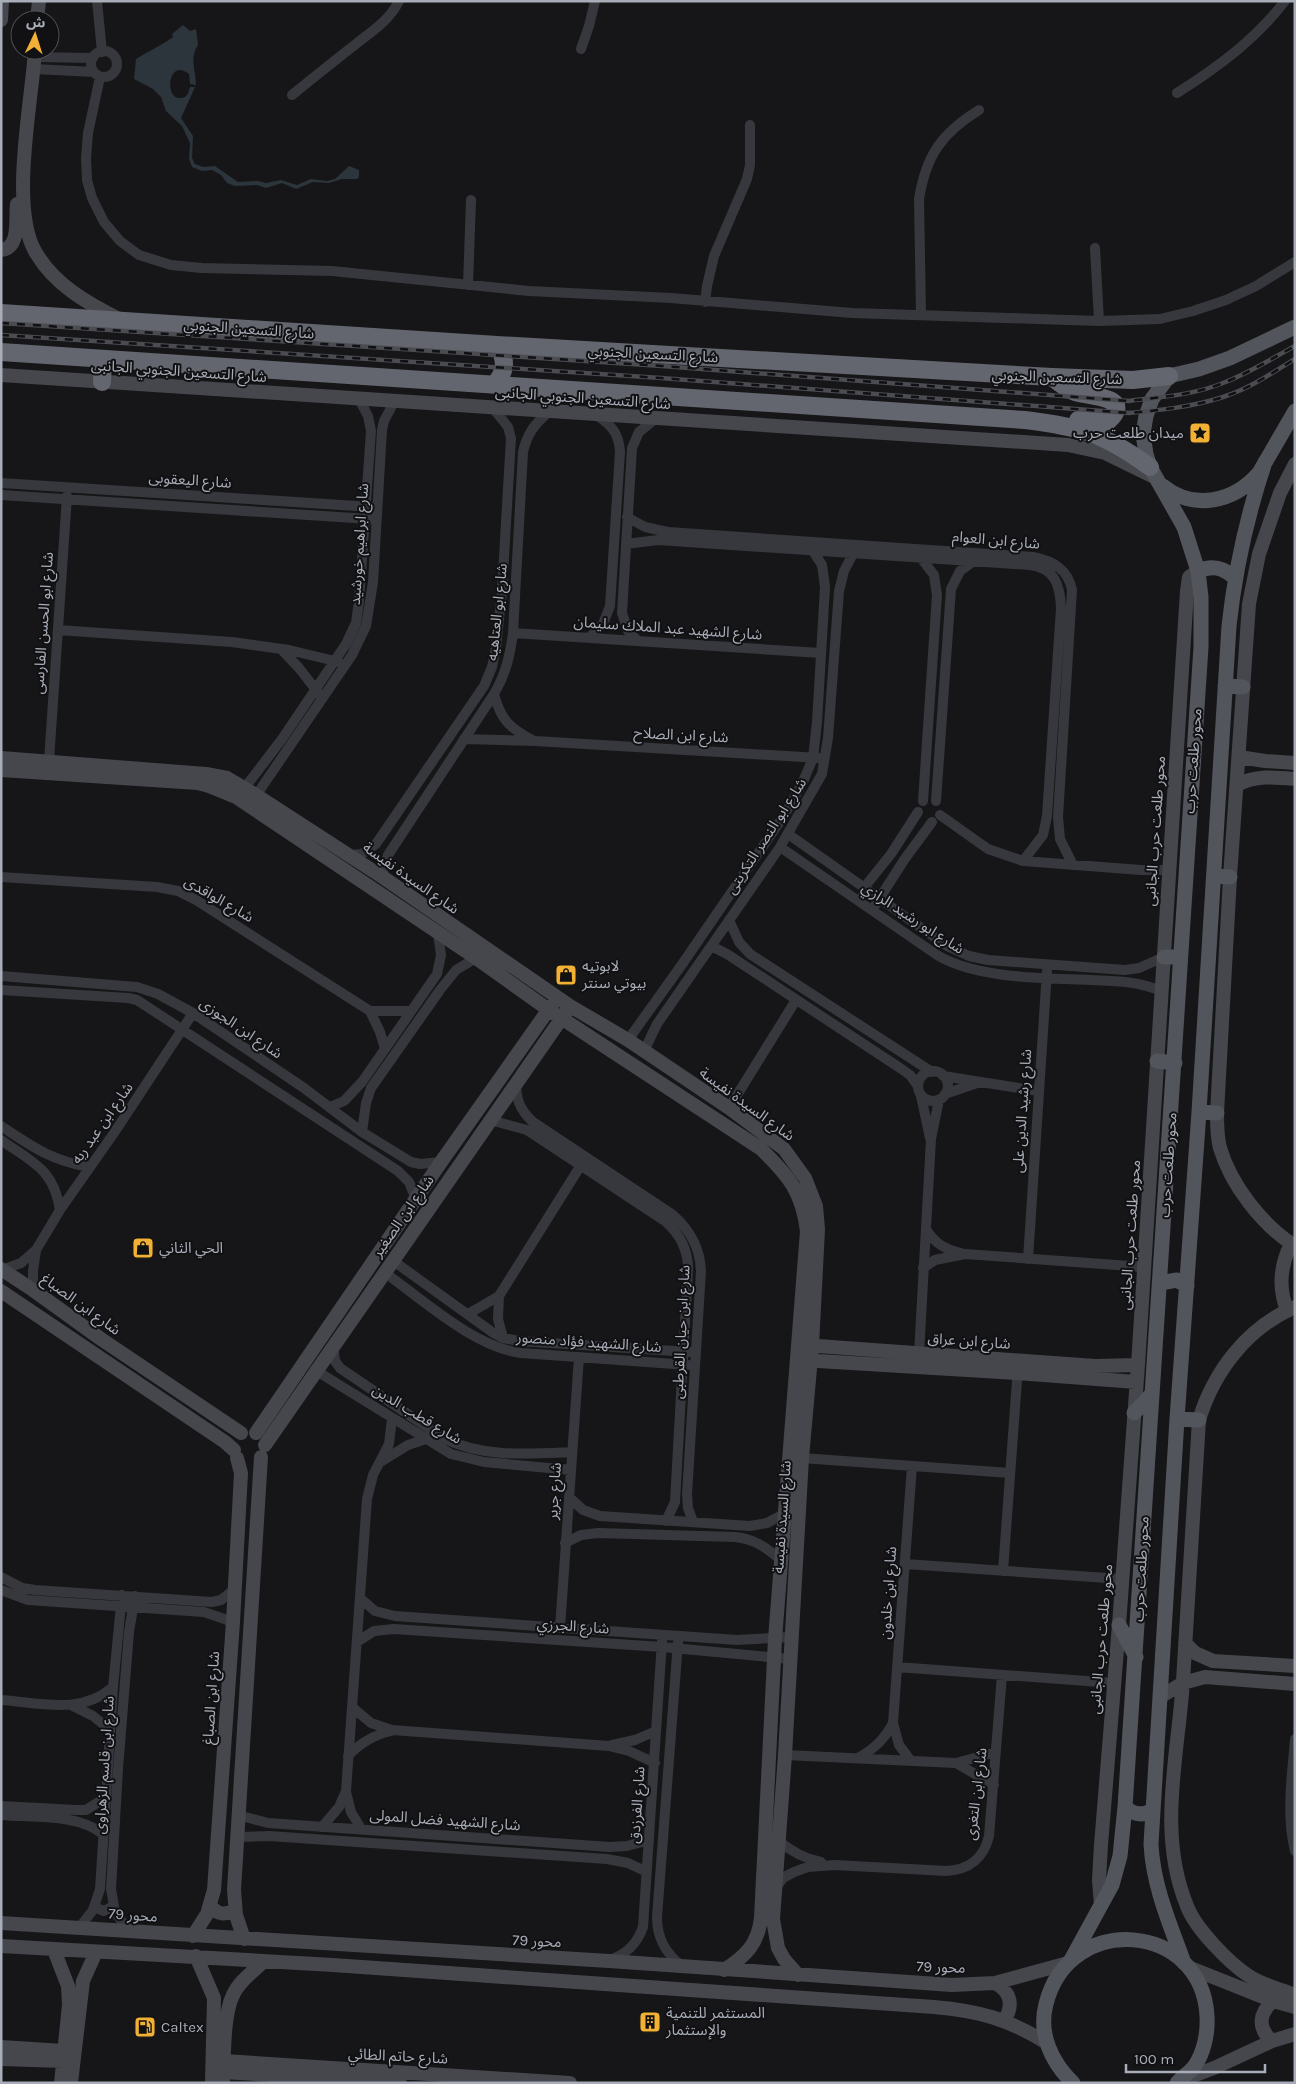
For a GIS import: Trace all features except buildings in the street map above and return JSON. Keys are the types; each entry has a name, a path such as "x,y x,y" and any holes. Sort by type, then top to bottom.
{"highway":[{"name":"شارع التسعين الجنوبي","path":"1,313 497,345 1052,377 1132,380 1170,376"},
{"path":"494,385 504,370 502,352 497,345"},
{"path":"1,352 1025,420 1061,424 1110,440 1156,476"},
{"path":"102,382 103,360"},
{"path":"1052,377 1059,384 1076,392 1106,397 1112,401 1116,408 1114,416 1108,421 1078,420 1061,424"}],"main road":[{"name":"شارع التسعين الجنوبي","path":"1170,376 1200,369 1230,358 1295,327"},
{"name":"محور طلعت حرب","path":"1069,1961 1112,1885 1120,1856 1136,1658 1151,1394 1163,1247 1201,619 1198,571 1184,527 1156,476 1144,444 1146,416 1152,399 1170,376"},
{"path":"1156,476 1173,493 1191,500 1219,500 1245,487 1258,473 1295,411"},
{"name":"محور طلعت حرب","path":"1186,1965 1158,1894 1152,1866 1151,1844 1176,1419 1199,1112 1225,686 1235,578 1249,515 1265,462"},
{"path":"1198,571 1206,568 1222,569 1235,578"},
{"path":"1225,686 1243,687"},
{"path":"1214,876 1230,877"},
{"path":"1164,956 1180,957"},
{"path":"1158,1061 1174,1063"},
{"path":"1199,1112 1217,1113"},
{"path":"1163,1247 1173,1251 1189,1248"},
{"path":"1160,1283 1177,1280 1187,1286"},
{"path":"1134,1413 1151,1394"},
{"path":"1176,1419 1199,1420"},
{"path":"1119,1625 1136,1658"},
{"path":"1125,1807 1130,1812 1142,1815 1153,1810"},
{"path":"1073,2083 1056,2064 1047,2043 1044,2009 1049,1992 1056,1976 1069,1961 1088,1948 1107,1941 1128,1939 1148,1942 1168,1950 1186,1965 1200,1985 1207,2005 1208,2026 1204,2048 1194,2066 1178,2082"}],"street":[{"path":"1,20 2,1"},
{"path":"97,1 102,52"},
{"path":"292,95 373,32 386,20 399,1"},
{"path":"580,49 589,26 595,1"},
{"path":"1177,93 1222,64 1241,49 1268,22 1285,1"},
{"path":"43,60 97,74 111,75 117,66 113,55 102,52 93,58 60,58"},
{"path":"93,58 92,68 97,74 86,158 87,180 92,198 104,222 120,241 139,255 171,265 202,268 332,271 529,291 671,298 852,313 1098,321 1160,319 1194,311 1241,293 1295,262"},
{"path":"35,60 26,140 24,186 27,231 35,252 44,265 80,298 122,320"},
{"path":"921,314 919,199 923,179 930,160 947,134 957,124 979,110"},
{"path":"705,302 714,256 747,179 750,165 750,126"},
{"path":"1,250 10,248 14,241 17,202 24,186"},
{"path":"468,285 471,200"},
{"path":"1095,248 1098,321"},
{"name":"شارع التسعين الجنوبي الجانبى","path":"1,375 359,400 1068,445 1105,453 1156,476"},
{"name":"شارع ابراهيم خورشيد","path":"319,694 335,660 361,624 359,609 371,424 359,400"},
{"name":"شارع ابراهيم خورشيد","path":"247,796 319,694 345,665 361,624 374,582 382,430 384,421 394,402"},
{"name":"شارع ابو العتاهيه","path":"350,855 362,854 376,844 484,686 495,658 502,592 511,438 508,428 493,408"},
{"name":"شارع ابو العتاهيه","path":"384,878 383,871 388,855 494,694 508,661 512,633 523,452 529,433 534,425 549,412"},
{"path":"589,638 603,624 610,606 620,452 615,430 596,415"},
{"path":"638,641 628,630 622,613 632,448 639,432 655,419"},
{"path":"1294,466 1280,494 1253,577 1243,687 1230,877 1217,1113 1220,1147 1232,1175 1249,1202 1272,1229 1293,1245 1286,1254 1281,1276 1281,1288 1291,1308 1262,1326 1227,1361 1211,1387 1199,1420 1183,1683 1170,1812 1174,1864 1187,1908 1205,1934 1225,1957 1249,1976 1295,1995"},
{"name":"شارع اليعقوبى","path":"1,483 378,507"},
{"name":"شارع ابو الحسن الفارسى","path":"49,761 67,487"},
{"name":"شارع اليعقوبى","path":"1,495 377,520"},
{"name":"شارع ابن العوام","path":"627,517 645,527 660,531 853,549 921,558 1038,566 1053,575 1060,591 1061,600 1062,676 1058,829 1064,849 1073,865"},
{"name":"شارع ابن العوام","path":"626,544 658,540 813,551 853,549 1033,557 1056,564 1067,574 1072,590 1046,829 1039,842 1023,861"},
{"name":"شارع ابو النصر التكريتى","path":"644,1051 657,1024 780,847 816,786 825,759 839,590 853,549"},
{"name":"شارع ابو النصر التكريتى","path":"628,1040 684,963 783,816 802,784 813,758 818,722 825,580 822,565 813,551"},
{"path":"860,901 867,884 891,854 924,800 937,595 934,575 921,558"},
{"path":"936,801 951,590 960,571 974,562"},
{"name":"محور طلعت حرب الجانبى","path":"1101,1906 1100,1852 1138,1365 1187,591 1190,577 1198,571"},
{"path":"58,630 232,642 280,648 335,660 345,665"},
{"name":"شارع الشهيد عبد الملاك سليمان","path":"512,633 821,653"},
{"path":"280,648 299,668 319,694"},
{"name":"شارع ابن الصلاح","path":"494,694 497,706 506,722 518,732 535,741"},
{"name":"شارع ابن الصلاح","path":"464,739 535,741 825,759"},
{"path":"1239,756 1265,761 1295,763"},
{"name":"شارع السيدة نفيسة","path":"1,758 206,774 227,778 247,796 438,934 476,958 561,1018 761,1149 790,1179 804,1210 807,1231 802,1458 780,1841 775,1890 767,1919 752,1948 739,1961 724,1970"},
{"name":"شارع السيدة نفيسة","path":"1,770 198,783 247,796 350,855 558,998 628,1040 729,1108 784,1149 805,1178 813,1194 818,1216 818,1229 805,1345"},
{"path":"1237,785 1249,778 1295,779"},
{"path":"872,910 932,822 940,815 941,807 936,801 932,799 924,800"},
{"path":"918,812 923,820 932,822"},
{"path":"940,815 988,849 1023,861 1141,870 1169,870"},
{"name":"شارع ابو رشيد الرازي","path":"788,834 865,890 880,898 947,946 960,953 988,960 1125,970 1139,968 1164,956"},
{"name":"شارع ابو رشيد الرازي","path":"780,847 937,954 961,967 1047,978 1131,982 1162,991"},
{"name":"شارع الواقدى","path":"1,877 157,887 178,892 196,900 370,1011"},
{"path":"729,920 739,942 750,954 932,1072 943,1076 967,1078 980,1082 1038,1091"},
{"path":"362,1132 366,1103 366,1085 385,1049 439,968 441,955 438,934"},
{"path":"711,946 727,954 910,1075 920,1091 930,1101 980,1082"},
{"path":"330,1108 344,1101 366,1085 456,970 476,958"},
{"name":"شارع رشيد الدين على","path":"1028,1259 1047,965"},
{"name":"شارع ابن الجوزى","path":"1,976 137,986 158,994 194,1013 274,1067 362,1132 414,1164 442,1162"},
{"path":"430,984 440,990"},
{"path":"1,990 128,998 150,1007 398,1171 409,1182 416,1199"},
{"name":"شارع ابن الصغير","path":"256,1432 416,1199 558,998"},
{"path":"729,1108 796,1000"},
{"name":"شارع ابن الصغير","path":"263,1451 315,1370 570,1006"},
{"path":"385,1049 378,1027 370,1011 411,1011"},
{"name":"شارع ابن عبد ربه","path":"2,1269 21,1263 36,1250 60,1210 194,1013"},
{"path":"930,1139 920,1091 922,1076 932,1072"},
{"path":"919,1354 930,1139 947,1083 943,1076"},
{"name":"شارع ابن حيان القرطبى","path":"516,1082 518,1103 530,1126 581,1165 665,1221 680,1237 688,1260 675,1502 666,1521"},
{"name":"شارع ابن حيان القرطبى","path":"490,1120 530,1126 673,1215 690,1232 700,1260 687,1494 688,1508 693,1522"},
{"path":"1,1126 46,1155 63,1162 89,1168"},
{"path":"1,1140 46,1173 58,1195 60,1210"},
{"path":"503,1338 498,1318 500,1296 581,1165"},
{"path":"926,1229 937,1243 947,1249 965,1254 1144,1267"},
{"name":"شارع ابن عبد ربه","path":"33,1290 36,1250"},
{"path":"924,1268 935,1260 965,1254"},
{"name":"شارع الشهيد فؤاد منصور","path":"388,1266 468,1314 503,1338 525,1342 696,1352"},
{"name":"شارع الشهيد فؤاد منصور","path":"388,1266 469,1333 487,1344 510,1352 695,1365"},
{"name":"شارع ابن الصباغ","path":"2,1269 101,1339 241,1433"},
{"path":"1,1291 225,1442 247,1462 252,1462 263,1451"},
{"path":"468,1314 500,1296"},
{"path":"469,1333 478,1322"},
{"name":"شارع قطب الدين","path":"333,1345 333,1353 340,1368 443,1438 455,1444 479,1451 527,1454 572,1452"},
{"name":"شارع ابن عراق","path":"805,1345 919,1354 1136,1382"},
{"name":"شارع جرير","path":"560,1628 579,1357"},
{"name":"شارع السيدة نفيسة","path":"798,1975 784,1959 767,1919 775,1639 784,1514 804,1361"},
{"name":"شارع ابن عراق","path":"804,1361 1018,1367 1114,1367 1138,1365"},
{"path":"1003,1571 1018,1367"},
{"name":"شارع قطب الدين","path":"315,1370 440,1449 471,1460 570,1470"},
{"path":"362,1830 351,1812 346,1791 366,1499 372,1475 389,1444 392,1418"},
{"path":"236,1454 235,1438 241,1433 256,1432 263,1440 237,1837 235,1909 244,1939"},
{"path":"381,1461 408,1445 426,1439"},
{"name":"شارع ابن الصباغ","path":"193,1936 201,1925 210,1906 214,1890 233,1622 241,1473 236,1454"},
{"path":"802,1458 1010,1473"},
{"name":"شارع ابن خلدون","path":"911,1761 899,1744 893,1723 912,1466"},
{"path":"569,1497 583,1510 600,1516 758,1526 784,1514"},
{"path":"565,1542 581,1535 598,1533 735,1537 755,1541 782,1561"},
{"path":"905,1564 1122,1580"},
{"path":"1,1577 16,1586 35,1590 204,1612 233,1622"},
{"path":"134,1602 212,1602 229,1596 235,1589"},
{"path":"1,1590 16,1598 28,1600 121,1601"},
{"name":"شارع الجرزي","path":"360,1598 375,1610 395,1616 737,1640 791,1638"},
{"name":"شارع ابن قاسم الزهراوى","path":"121,1601 110,1730 113,1768 111,1889 113,1906 121,1922 129,1931"},
{"name":"شارع ابن قاسم الزهراوى","path":"79,1928 94,1908 100,1890 105,1798 113,1768 134,1602"},
{"name":"شارع الجرزي","path":"357,1642 374,1631 394,1629 662,1647 790,1659"},
{"name":"شارع الفرزدق","path":"609,1961 627,1952 639,1936 643,1922 662,1635"},
{"name":"شارع الفرزدق","path":"678,1636 657,1928 665,1950 682,1966"},
{"path":"1185,1643 1204,1658 1213,1661 1295,1666"},
{"path":"897,1667 1113,1683"},
{"name":"شارع ابن التغرى","path":"775,1890 783,1878 808,1867 834,1865 946,1871 963,1868 978,1859 987,1845 994,1784 1002,1675"},
{"path":"1160,1697 1183,1683 1205,1677 1295,1684"},
{"path":"1,1700 72,1706 95,1700 113,1687"},
{"path":"72,1706 93,1716 110,1730"},
{"path":"352,1707 371,1722 392,1730 609,1746 628,1751 655,1762"},
{"name":"شارع ابن خلدون","path":"858,1758 873,1750 880,1743 893,1723"},
{"path":"348,1756 366,1740 392,1730"},
{"path":"609,1746 636,1740 656,1731"},
{"path":"1295,1739 1290,1830 1295,1850"},
{"path":"786,1755 956,1763 996,1752"},
{"path":"956,1763 994,1784"},
{"path":"322,1827 339,1807 346,1791"},
{"path":"1,1806 76,1810 91,1808 105,1798"},
{"path":"1,1815 77,1820 103,1834"},
{"name":"شارع الشهيد فضل المولى","path":"238,1815 268,1823 618,1847 649,1840"},
{"path":"650,1819 664,1820"},
{"path":"438,1848 439,1835"},
{"name":"شارع الشهيد فضل المولى","path":"237,1837 269,1836 608,1858 628,1863 647,1872"},
{"name":"شارع ابن التغرى","path":"780,1841 795,1853 809,1860 834,1865"},
{"path":"94,1908 104,1911 113,1906"},
{"path":"210,1906 222,1914 229,1913 235,1909"},
{"name":"محور 79","path":"1,1923 609,1961 952,1985 995,1983 1069,1961"},
{"path":"1,1946 449,1972 934,2007 980,2013 1004,2020 1047,2043"},
{"path":"54,1950 68,1986 67,2056 71,2083"},
{"path":"62,2083 84,1981 96,1952"},
{"path":"449,1972 455,1963 450,1952"},
{"path":"480,1975 476,1973 473,1966 475,1959 481,1954"},
{"path":"196,1956 214,1998 212,2083"},
{"path":"223,2072 227,2018 232,1995 242,1982 264,1961"},
{"path":"1186,1965 1273,2001 1295,2007"},
{"path":"995,1983 1003,1987 1009,1995 1011,2004 1009,2013 1004,2020"},
{"path":"214,1998 222,1992 232,1995"},
{"path":"1272,2041 1261,2026 1261,2016 1265,2007 1273,2001"},
{"path":"1178,2082 1214,2068 1272,2041 1295,2034"},
{"path":"1,2046 67,2056"},
{"path":"1,2059 67,2056"},
{"name":"شارع حاتم الطائي","path":"223,2072 570,2083"},
{"name":"شارع حاتم الطائي","path":"340,2077 400,2083"}],"shaded area":[{"path":"183,25 190,31 196,29 198,45 193,60 196,85 190,84 189,74 182,70 176,71 173,74 170,86 175,97 180,98 186,96 190,87 195,87 181,118 193,136 192,158 195,164 203,167 215,166 238,182 258,181 266,183 281,180 297,185 311,179 327,181 335,179 349,166 359,170 359,177 357,179 342,179 329,183 313,182 296,189 282,183 266,188 257,185 235,186 227,183 221,175 212,170 202,171 192,167 189,159 190,143 182,126 166,111 161,97 153,89 134,79 136,59 173,37 172,34"}],"railway":[{"path":"1,323 662,366 1129,401 1177,395 1212,387 1242,375 1295,346"},
{"path":"1,335 661,378 1129,413 1188,406 1233,394 1295,359"}],"place":[{"name":"ميدان طلعت حرب","path":"1200,433"},
{"name":"لابوتيه بيوتي سنتر","path":"566,975"},
{"name":"الحي الثاني","path":"143,1248"},
{"name":"المستثمر للتنمية والإستثمار","path":"650,2022"},
{"name":"Caltex","path":"145,2027"}]}
